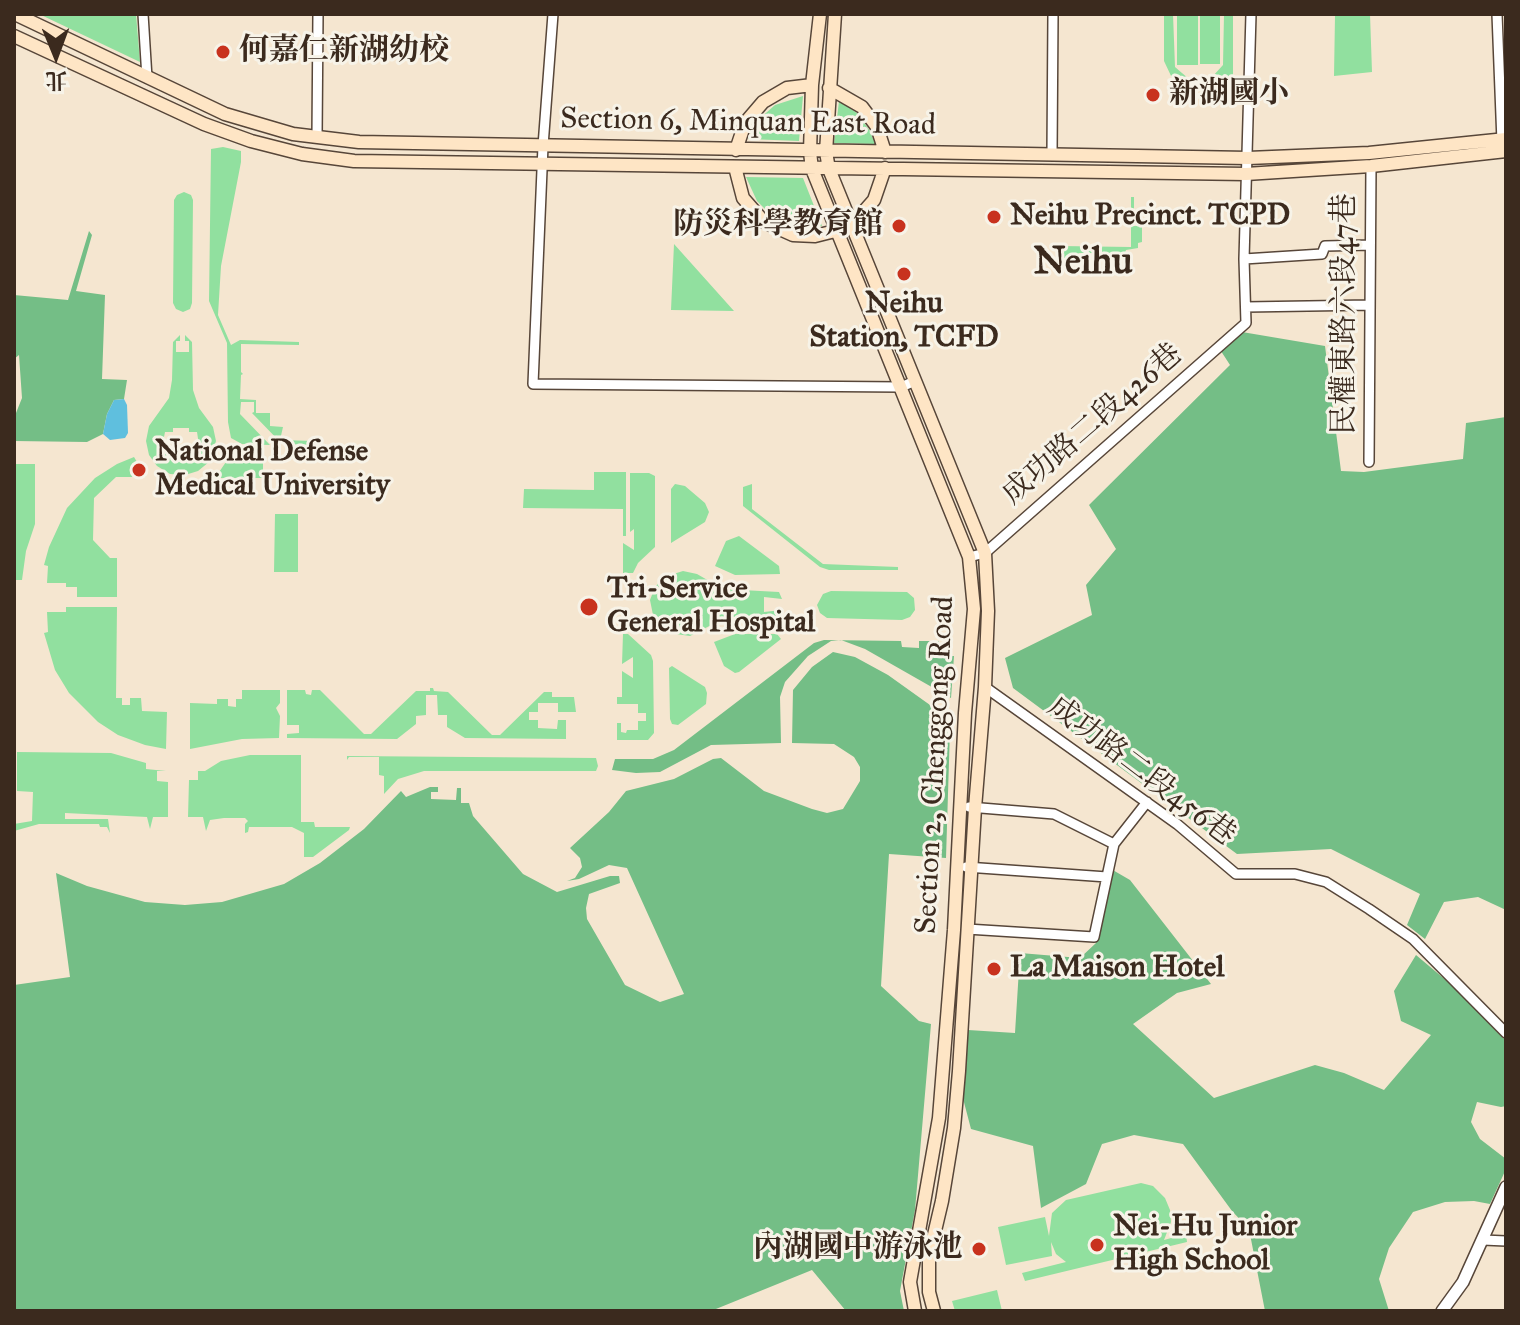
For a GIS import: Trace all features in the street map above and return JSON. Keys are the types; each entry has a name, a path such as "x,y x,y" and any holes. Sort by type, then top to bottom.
{"main road":[{"name":"Section 6, Minquan East Road","path":"15,14 225,114 293,134 359,142 1248,158 1504,145"},
{"name":"Section 2, Chenggong Road","path":"820,14 812,85 812,169 969,557 974,609 939,1118 910,1282 915,1311"},
{"name":"Section 2, Chenggong Road","path":"835,14 826,152 829,169 985,553 988,611 985,687 959,1071 945,1186 929,1256 929,1292 934,1311"},
{"name":"Section 6, Minquan East Road","path":"14,36 204,124 251,141 302,154 354,161 1246,174 1371,166 1504,145"},
{"path":"736,150 745,123 763,102 787,88 812,85"},
{"path":"829,88 841,92 862,107 877,127 885,152"},
{"path":"735,167 743,198 764,222 783,232 804,236 835,231"},
{"path":"852,225 874,200 885,168"}],"street":[{"path":"143,14 147,78"},
{"path":"317,137 318,14"},
{"path":"553,14 543,146 533,384 901,387 915,381"},
{"path":"1052,154 1053,14"},
{"path":"1251,14 1244,259 1246,307 1370,305"},
{"path":"1497,14 1504,145"},
{"name":"民權東路六段47巷","path":"1369,462 1371,166"},
{"path":"1244,259 1322,254 1325,246 1370,245"},
{"name":"成功路二段426巷","path":"969,557 985,553 1246,323 1246,307"},
{"name":"成功路二段456巷","path":"985,687 1177,824 1236,874 1295,874 1326,882 1369,909 1413,939 1506,1033"},
{"path":"967,929 1094,937 1114,844 1147,802"},
{"path":"960,807 1054,814 1114,844"},
{"path":"958,867 1107,877"},
{"path":"1442,1311 1463,1282 1506,1187"},
{"path":"1483,1240 1506,1241"}],"green space":[{"path":"39,14 136,14 140,62"},
{"path":"1164,14 1173,14 1175,67 1189,79 1197,80 1212,77 1223,65 1224,14 1233,14 1233,90 1224,90 1223,80 1211,88 1191,90 1182,88 1172,78 1164,61"},
{"path":"1177,14 1198,14 1198,65 1177,65"},
{"path":"1200,14 1220,14 1220,64 1200,64"},
{"path":"1370,14 1372,72 1334,76 1335,16"},
{"path":"803,96 799,141 748,139 758,120 775,105"},
{"path":"839,101 857,113 875,144 834,143"},
{"path":"223,147 241,151 241,162 221,266 218,315 231,345 240,340 299,342 299,345 241,344 243,374 240,399 256,400 256,413 270,413 270,426 283,427 280,440 315,441 315,445 282,444 252,413 254,402 241,402 240,414 270,445 242,444 231,438 227,343 209,301 211,149"},
{"path":"746,177 803,178 822,226 793,226 773,217 757,201"},
{"path":"184,192 191,195 193,200 192,303 190,309 183,312 176,309 173,303 174,200"},
{"path":"1131,197 1134,197 1134,226 1142,226 1142,242 1138,243 1138,248 1126,250 1125,253 1079,253 1078,260 1060,260 1060,246 1131,247"},
{"path":"89,231 92,235 76,291 105,295 102,379 127,380 124,399 114,400 103,434 87,442 14,441 14,418 22,398 19,355 14,359 14,295 68,300"},
{"path":"674,244 734,311 671,310"},
{"path":"1242,332 1325,346 1341,471 1364,472 1463,459 1466,423 1506,417 1506,910 1478,897 1444,902 1425,939 1407,925 1420,894 1331,849 1237,854 1013,688 1005,658 1092,615 1086,585 1116,549 1089,505 1230,365 1219,348"},
{"path":"180,335 180,341 176,341 176,352 189,352 189,341 185,341 185,335 192,342 193,390 199,408 213,427 216,441 209,462 198,471 185,475 170,474 157,466 149,455 146,441 149,426 169,398 173,342","holes":["173,428 189,428 189,432 197,432 199,445 193,454 179,459 166,451 165,432 173,432"]},
{"path":"134,457 146,477 116,477 94,498 93,540 110,558 117,558 117,597 77,597 77,587 66,587 66,583 47,583 48,566 44,565 67,508 95,478"},
{"path":"228,459 263,462 263,478 215,478"},
{"path":"14,464 35,464 35,524 26,551 22,580 14,580"},
{"path":"594,472 626,472 626,536 623,536 623,509 523,508 524,489 594,490"},
{"path":"630,473 655,476 655,547 638,563 633,573 623,573 623,543 634,550 634,529 630,532"},
{"path":"675,484 685,486 705,503 709,512 705,522 671,543 671,489"},
{"path":"752,484 752,509 823,564 898,567 898,570 829,570 820,567 743,506 743,487"},
{"path":"275,514 298,514 298,572 274,572"},
{"path":"739,536 779,566 780,574 735,575 715,566 726,541"},
{"path":"683,571 697,574 723,589 779,592 782,599 764,597 764,612 782,610 782,615 779,618 733,617 690,636 669,633 654,620 650,600 655,587 664,577"},
{"path":"831,591 907,592 914,598 915,610 910,617 902,620 827,618 820,613 817,605 823,594"},
{"path":"66,607 117,607 116,698 122,698 122,705 130,705 130,698 141,698 142,711 167,712 166,749 118,735 98,722 69,693 55,670 44,633 48,632 47,612 66,612"},
{"path":"623,634 628,634 651,655 653,661 654,733 648,740 617,740 617,723 621,723 621,732 626,733 627,730 638,730 638,721 646,721 646,713 638,713 638,704 617,704 617,697 622,697 622,671 633,678 633,657 622,664"},
{"path":"735,634 777,634 781,639 735,673 724,666 714,642"},
{"path":"839,640 831,641 808,656 785,682 780,697 781,743 711,745 660,772 612,770 615,759 653,759 674,750 814,643"},
{"path":"842,640 901,641 902,647 919,648 919,641 939,641 950,656 954,656 951,698 865,649"},
{"path":"833,652 855,657 888,675 937,710 935,723 950,729 946,858 889,854 881,986 919,1021 931,1024 915,1210 900,1291 904,1311 846,1311 812,1270 711,1311 14,1311 14,985 70,977 56,873 87,886 145,902 185,905 222,902 284,884 320,863 364,829 401,791 406,797 438,787 438,792 431,792 431,799 456,800 457,788 461,788 461,803 469,803 473,816 523,874 557,892 619,876 620,883 589,894 587,919 625,985 660,1002 684,994 627,868 609,865 579,879 567,881 575,878 582,867 580,858 570,848 609,812 626,791 674,779 713,759 721,758 764,791 827,813 843,809 860,781 860,767 854,757 834,744 792,743 793,690 812,667"},
{"path":"672,666 705,687 707,693 706,704 678,725 672,724 670,719 669,668"},
{"path":"430,688 448,692 492,735 500,735 544,692 552,692 552,697 574,697 576,712 558,712 558,703 538,703 538,712 529,712 529,720 538,720 538,728 557,729 558,720 566,720 566,739 465,738 447,727 447,715 438,715 437,695 426,695 426,715 416,716 416,724 397,739 287,738 287,734 299,733 299,725 287,725 287,690 305,690 306,694 311,695 312,690 320,690 364,734 371,734 416,691 430,691"},
{"path":"242,690 280,690 280,703 276,708 280,716 279,738 242,739 190,749 190,703 217,704 217,699 228,699 228,706 236,707 236,699 242,699"},
{"path":"17,752 111,753 146,763 146,769 166,771 157,771 157,781 168,782 168,817 153,817 150,829 147,817 65,813 65,819 108,819 110,833 107,827 100,827 99,824 39,824 14,831 14,824 32,821 33,792 17,791"},
{"path":"250,755 301,755 301,822 314,822 315,827 350,827 349,830 313,857 304,857 304,833 292,827 249,827 245,833 248,821 245,818 224,818 210,820 206,831 203,817 188,817 189,780 198,780 198,771 205,771 221,761"},
{"path":"347,756 596,758 598,766 596,771 424,771 398,779 384,794 384,776 379,775 379,757 349,757 347,760"},
{"path":"1111,869 1130,880 1211,984 1177,993 1133,1024 1214,1098 1315,1065 1384,1090 1431,1035 1401,1021 1394,991 1416,955 1454,987 1506,1041 1506,1106 1477,1102 1471,1122 1480,1139 1506,1159 1506,1169 1490,1204 1445,1202 1413,1212 1389,1248 1379,1279 1389,1311 1265,1311 1249,1229 1183,1144 1134,1135 1102,1144 1086,1184 1041,1208 1033,1146 971,1129 960,1087 968,1030 1015,1033 1020,953 1080,958 1096,943"},
{"path":"1141,1183 1153,1186 1165,1198 1170,1210 1171,1222 1164,1240 1186,1234 1187,1242 1025,1281 1022,1273 1066,1262 1056,1254 1051,1242 1052,1256 1006,1265 998,1227 1045,1217 1049,1236 1052,1213 1066,1200"},
{"path":"997,1290 1002,1311 955,1311 952,1301"}],"water":[{"path":"124,399 128,433 125,438 110,440 103,434 107,414 114,400"}],"place":[{"name":"何嘉仁新湖幼校","path":"223,52"},
{"name":"新湖國小","path":"1153,95"},
{"name":"Neihu Precinct. TCPD","path":"994,217"},
{"name":"防災科學教育館","path":"899,226"},
{"name":"Neihu Station, TCFD","path":"904,274"},
{"name":"National Defense Medical University","path":"139,470"},
{"name":"Tri-Service General Hospital","path":"589,607"},
{"name":"La Maison Hotel","path":"994,969"},
{"name":"Nei-Hu Junior High School","path":"1097,1245"},
{"name":"內湖國中游泳池","path":"979,1249"}],"district":[{"name":"Neihu","path":"1083,264"}]}
